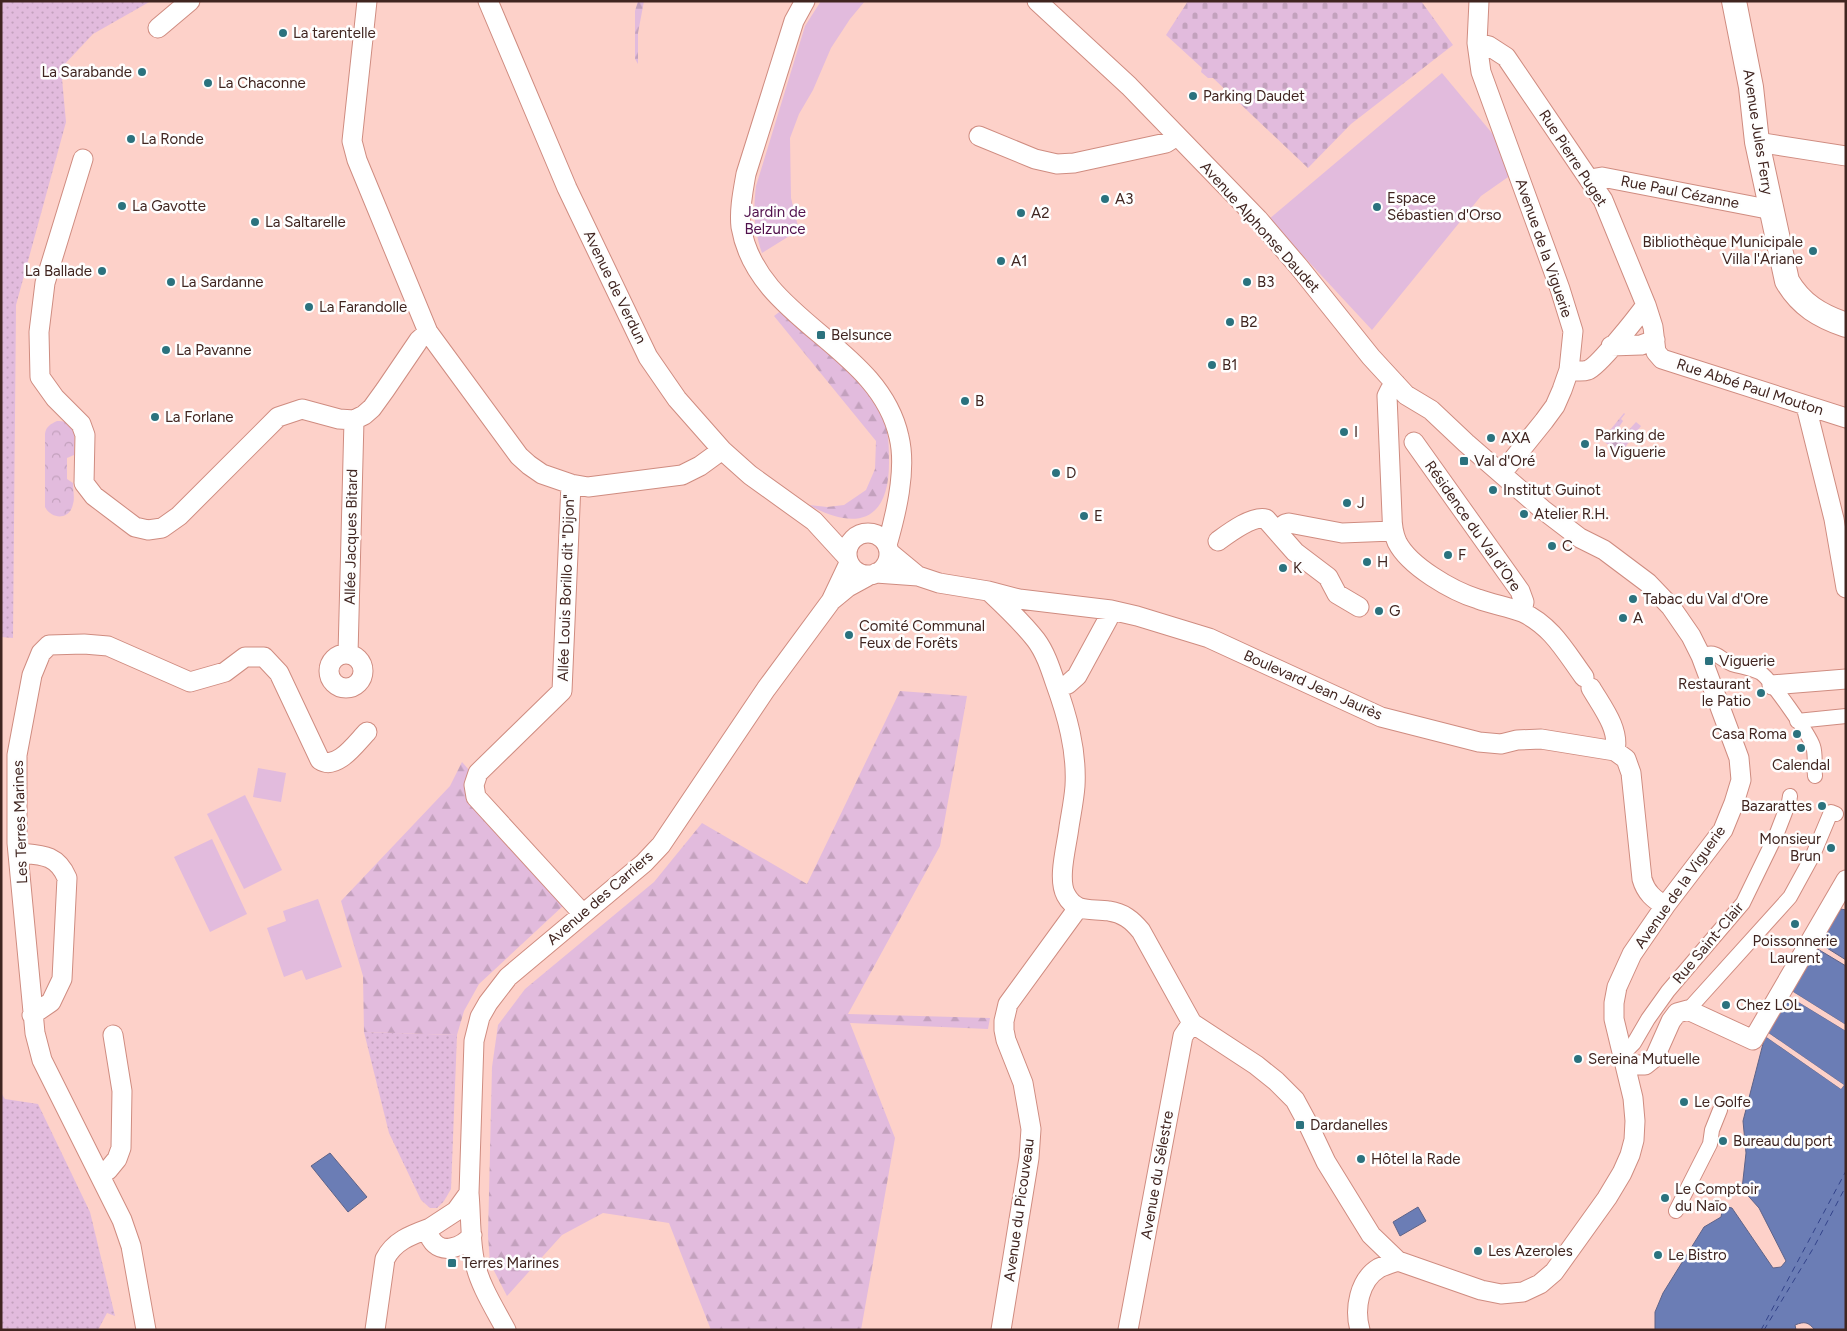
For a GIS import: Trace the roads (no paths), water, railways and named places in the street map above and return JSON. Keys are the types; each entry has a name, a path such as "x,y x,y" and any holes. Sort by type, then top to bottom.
{"street":[{"path":"158,28 190,1"},
{"path":"367,1 352,141 365,178 428,332 519,456 528,466 542,474 571,484 588,487 682,475 700,466 722,450"},
{"name":"Avenue de Verdun","path":"488,1 567,188 648,357 677,399 722,450 750,475 814,521 848,560"},
{"path":"805,1 794,21 746,174 742,199 741,225 746,245 756,268 778,296 859,369 882,396 894,419 900,438 902,462 898,499 887,563 882,570 873,574"},
{"name":"Avenue de la Viguerie","path":"1398,1261 1481,1290 1501,1294 1523,1292 1540,1284 1554,1272 1607,1198 1630,1155 1634,1140 1635,1121 1633,1098 1614,1019 1617,987 1632,954 1722,830 1734,803 1741,780 1739,758 1701,656 1671,607 1648,583 1592,543 1580,538 1542,509 1502,473 1555,406 1568,370 1573,331 1560,289 1481,72 1477,43 1479,1"},
{"name":"Avenue Jules Ferry","path":"1734,1 1751,86 1757,142 1787,281 1798,297 1817,313 1846,326"},
{"name":"Avenue Alphonse Daudet","path":"1037,4 1129,86 1264,226 1371,357 1396,384 1410,398 1431,410 1502,473"},
{"name":"Rue Pierre Puget","path":"1477,43 1489,46 1506,57 1603,200 1646,304 1656,346"},
{"path":"979,136 1035,159 1057,164 1074,163 1166,143 1177,136"},
{"path":"1757,142 1846,156"},
{"path":"83,159 45,284 39,341 40,377 55,398 81,424 85,435 84,483 94,496 135,528 148,530 162,528 179,516 278,417 302,410 339,419 354,420 364,415 372,408 419,340 428,332"},
{"name":"Rue Paul Cézanne","path":"1590,179 1602,177 1762,208 1771,207"},
{"path":"1568,370 1591,369 1646,304"},
{"path":"1611,346 1627,344 1656,346"},
{"name":"Rue Abbé Paul Mouton","path":"1656,346 1662,359 1846,418"},
{"name":"Résidence du Val d'Ore","path":"1396,384 1387,396 1393,531 1404,553 1437,579 1462,593 1522,612 1536,618 1548,628 1587,682 1614,731 1617,743 1614,751"},
{"path":"1806,406 1840,521 1846,588"},
{"name":"Allée Jacques Bitard","path":"348,654 354,420"},
{"name":"Résidence du Val d'Ore","path":"1414,442 1520,591 1524,602 1522,612"},
{"name":"Allée Louis Borillo dit \"Dijon\"","path":"571,484 562,691 478,773 474,785 476,797 583,914"},
{"path":"898,499 886,514 849,544 848,560 857,572 918,576"},
{"path":"1218,541 1230,532 1261,517 1266,519 1295,552 1328,577 1337,594 1359,607"},
{"name":"Avenue de Verdun","path":"814,521 836,530 862,534"},
{"path":"1277,530 1285,524 1289,524 1342,534 1393,531"},
{"path":"862,534 878,535 888,549 918,576"},
{"name":"Avenue des Carriers","path":"506,1330 474,1262 469,1194 474,1041 480,1017 497,989 508,977 644,863 661,845 766,689 831,601 848,560"},
{"name":"Avenue des Carriers","path":"831,601 848,587 873,574"},
{"name":"Boulevard Jean Jaurès","path":"918,576 939,583 988,591 1019,599 1111,610 1137,616 1209,638 1381,717 1480,742 1501,744 1517,740 1541,739 1614,751"},
{"path":"988,591 1012,613 1037,641 1057,687 1068,724 1075,764 1075,787 1062,877 1066,895 1078,908 1118,913 1134,923 1141,931 1192,1023 1256,1065 1295,1100 1326,1162 1371,1235 1398,1261 1378,1269 1368,1277"},
{"path":"1057,687 1068,684 1077,676 1111,610"},
{"name":"Les Terres Marines","path":"146,1330 131,1246 122,1220 42,1060 35,1033 17,844 17,754 32,676 42,653 49,645 84,644 108,646 190,682 225,672 245,657 264,657 279,673 320,760 327,763 341,758 367,732"},
{"path":"1701,656 1710,652 1714,653 1727,662 1751,668 1762,674 1772,685 1813,746 1815,776"},
{"path":"1772,685 1846,679"},
{"path":"1797,721 1846,716"},
{"path":"1614,751 1626,759 1631,773 1644,886 1650,895 1665,906"},
{"name":"Rue Saint-Clair","path":"1624,1059 1648,1019 1668,991 1743,903 1777,833 1790,796"},
{"path":"1624,1059 1645,1065 1655,1057 1671,1021 1678,1013 1688,1010 1790,897 1813,855 1831,812 1836,814"},
{"path":"19,853 42,854 54,860 63,869 67,878 62,979 51,1002 41,1011 32,1015"},
{"path":"1688,1010 1753,1040 1846,880"},
{"name":"Avenue du Picouveau","path":"1001,1330 1029,1158 1030,1129 1023,1083 1006,1040 1004,1021 1008,1004 1078,908"},
{"name":"Avenue du Sélestre","path":"1128,1330 1182,1036 1192,1023"},
{"path":"99,1174 108,1170 117,1159 121,1148 122,1092 113,1035"},
{"path":"1676,1211 1710,1144 1712,1130 1720,1110"},
{"path":"376,1330 385,1260 390,1251 398,1242 430,1228 456,1211 469,1194"},
{"path":"383,1280 396,1259 418,1245 427,1244 440,1248 458,1247 467,1242 472,1230 462,1216 457,1214 449,1215"},
{"path":"430,1228 430,1238 440,1248"},
{"path":"1360,1330 1357,1319 1359,1298 1375,1255 1371,1235"}],"water":[{"path":"1841,909 1846,910 1846,960 1819,943"},
{"path":"1816,948 1846,966 1846,1025 1790,990"},
{"path":"1787,995 1846,1031 1846,1330 1815,1330 1808,1324 1801,1323 1795,1325 1796,1330 1655,1330 1655,1312 1663,1293 1704,1227 1721,1217 1723,1206 1732,1208 1773,1268 1781,1267 1786,1261 1759,1208 1742,1189 1746,1153 1743,1121 1765,1036 1841,1089 1844,1085 1767,1032"},
{"path":"330,1153 367,1197 348,1212 311,1166"},
{"path":"1418,1207 1426,1221 1400,1236 1393,1222"}],"place":[{"name":"La tarentelle","path":"283,33"},
{"name":"La Sarabande","path":"142,72"},
{"name":"La Chaconne","path":"208,83"},
{"name":"Parking Daudet","path":"1193,96"},
{"name":"La Ronde","path":"131,139"},
{"name":"A3","path":"1105,199"},
{"name":"La Gavotte","path":"122,206"},
{"name":"Espace Sébastien d'Orso","path":"1377,207"},
{"name":"A2","path":"1021,213"},
{"name":"La Saltarelle","path":"255,222"},
{"name":"Bibliothèque Municipale Villa l'Ariane","path":"1813,251"},
{"name":"A1","path":"1001,261"},
{"name":"La Ballade","path":"102,271"},
{"name":"La Sardanne","path":"171,282"},
{"name":"B3","path":"1247,282"},
{"name":"La Farandolle","path":"309,307"},
{"name":"B2","path":"1230,322"},
{"name":"Belsunce","path":"821,335"},
{"name":"La Pavanne","path":"166,350"},
{"name":"B1","path":"1212,365"},
{"name":"B","path":"965,401"},
{"name":"La Forlane","path":"155,417"},
{"name":"I","path":"1344,432"},
{"name":"AXA","path":"1491,438"},
{"name":"Parking de la Viguerie","path":"1585,444"},
{"name":"Val d'Oré","path":"1464,461"},
{"name":"D","path":"1056,473"},
{"name":"Institut Guinot","path":"1493,490"},
{"name":"J","path":"1347,503"},
{"name":"Atelier R.H.","path":"1524,514"},
{"name":"E","path":"1084,516"},
{"name":"C","path":"1552,546"},
{"name":"F","path":"1448,555"},
{"name":"H","path":"1367,562"},
{"name":"K","path":"1283,568"},
{"name":"Tabac du Val d'Ore","path":"1633,599"},
{"name":"G","path":"1379,611"},
{"name":"A","path":"1623,618"},
{"name":"Comité Communal Feux de Forêts","path":"849,635"},
{"name":"Viguerie","path":"1709,661"},
{"name":"Restaurant le Patio","path":"1761,693"},
{"name":"Casa Roma","path":"1797,734"},
{"name":"Calendal","path":"1801,748"},
{"name":"Bazarattes","path":"1822,806"},
{"name":"Monsieur Brun","path":"1831,848"},
{"name":"Poissonnerie Laurent","path":"1795,924"},
{"name":"Chez LOL","path":"1726,1005"},
{"name":"Sereina Mutuelle","path":"1578,1059"},
{"name":"Le Golfe","path":"1684,1102"},
{"name":"Dardanelles","path":"1300,1125"},
{"name":"Bureau du port","path":"1723,1141"},
{"name":"Hôtel la Rade","path":"1361,1159"},
{"name":"Le Comptoir du Naïo","path":"1665,1198"},
{"name":"Les Azeroles","path":"1478,1251"},
{"name":"Le Bistro","path":"1658,1255"},
{"name":"Terres Marines","path":"452,1263"}],"park label":[{"name":"Jardin de Belzunce","path":"775,220"}]}
